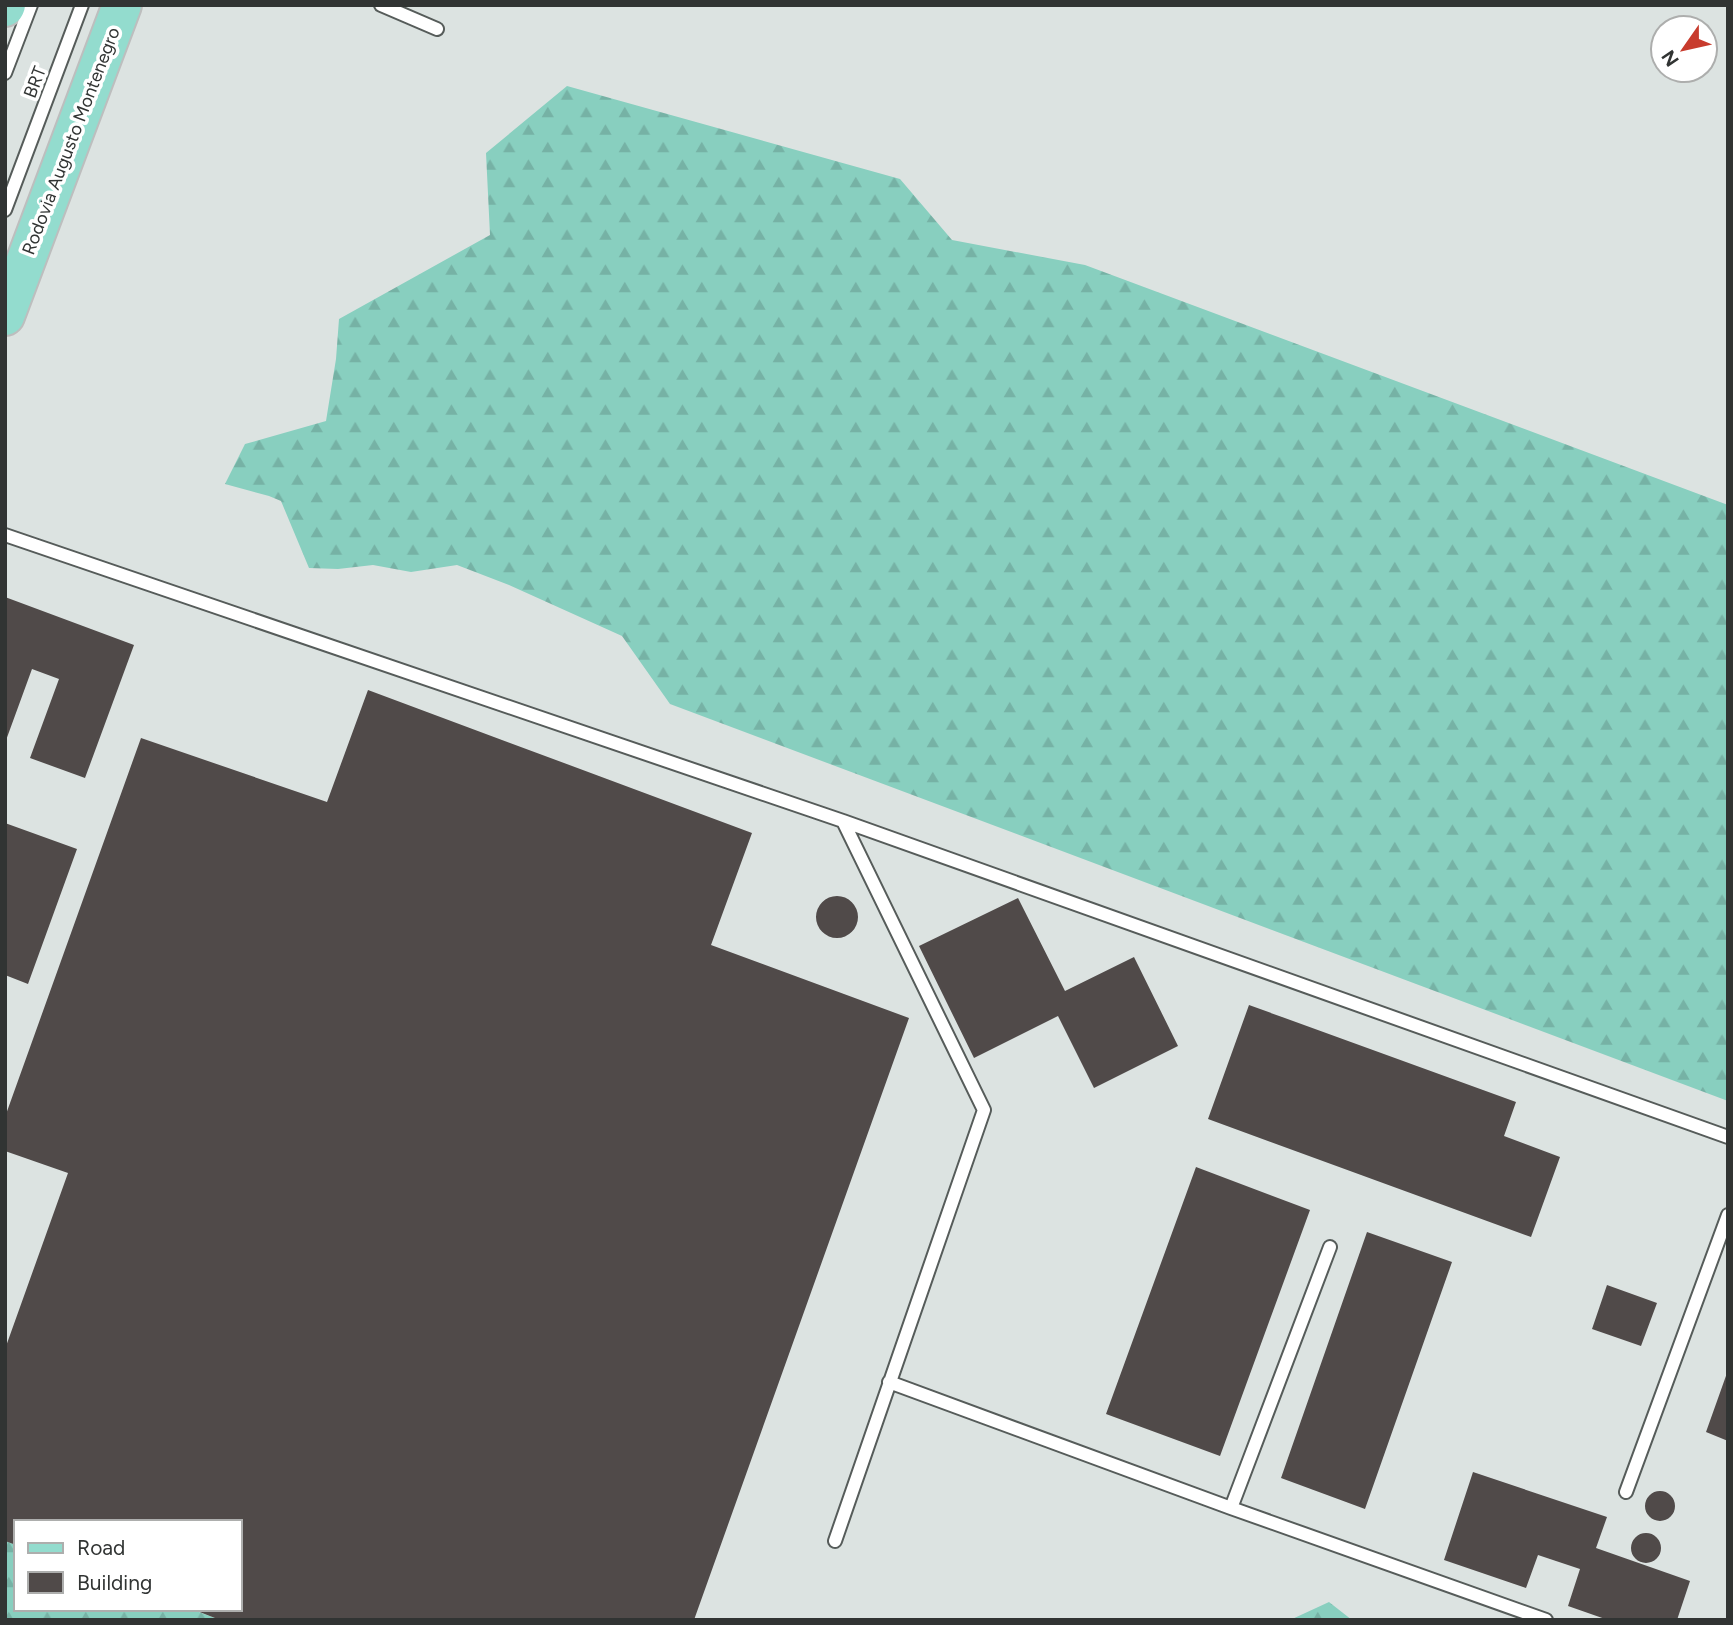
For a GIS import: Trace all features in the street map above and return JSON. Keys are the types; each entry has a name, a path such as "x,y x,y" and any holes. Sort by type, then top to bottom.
{"main road":[{"name":"Rodovia Augusto Montenegro","path":"5,316 122,5"}],"lane":[{"name":"BRT","path":"5,73 31,5"},
{"name":"BRT","path":"5,210 82,5"},
{"path":"381,5 437,29"},
{"path":"5,535 843,821 1728,1137"},
{"path":"835,1541 984,1110 843,821"},
{"path":"1626,1492 1728,1215"},
{"path":"1231,1508 1330,1247"},
{"path":"889,1382 1546,1620"}],"green space":[{"path":"567,86 900,179 952,240 1085,265 1728,505 1728,1101 670,704 622,636 509,585 457,565 411,572 373,565 338,569 309,568 281,501 225,484 245,444 326,421 339,319 490,235 486,153"},
{"path":"5,1541 14,1544 14,1611 196,1611 220,1620 5,1620"},
{"path":"1329,1602 1352,1620 1290,1620"}],"building":[{"path":"5,597 134,645 85,778 30,758 59,679 32,669 5,743"},
{"path":"368,690 752,833 711,945 909,1018 694,1620 220,1620 197,1611 242,1611 242,1520 14,1520 14,1544 5,1541 5,1349 68,1173 5,1151 5,1117 141,738 327,802"},
{"path":"5,823 77,849 28,984 5,975"},
{"path":"837,896 852,902 858,917 852,932 837,938 822,932 816,917 822,902"},
{"path":"1018,898 1065,991 1134,957 1178,1046 1094,1088 1058,1016 974,1058 919,946"},
{"path":"1249,1005 1516,1102 1504,1136 1560,1157 1531,1237 1208,1119"},
{"path":"1196,1167 1310,1210 1220,1456 1106,1414"},
{"path":"1367,1232 1452,1262 1365,1509 1281,1478"},
{"path":"1607,1285 1657,1303 1641,1346 1592,1329"},
{"path":"1728,1373 1728,1441 1706,1432"},
{"path":"1473,1472 1607,1517 1596,1548 1690,1581 1677,1620 1608,1620 1568,1606 1580,1569 1538,1555 1526,1588 1444,1560"},
{"path":"1660,1491 1671,1495 1675,1506 1671,1517 1660,1521 1649,1517 1645,1506 1649,1495"},
{"path":"1646,1533 1657,1537 1661,1548 1657,1559 1646,1563 1635,1559 1631,1548 1635,1537"}]}
